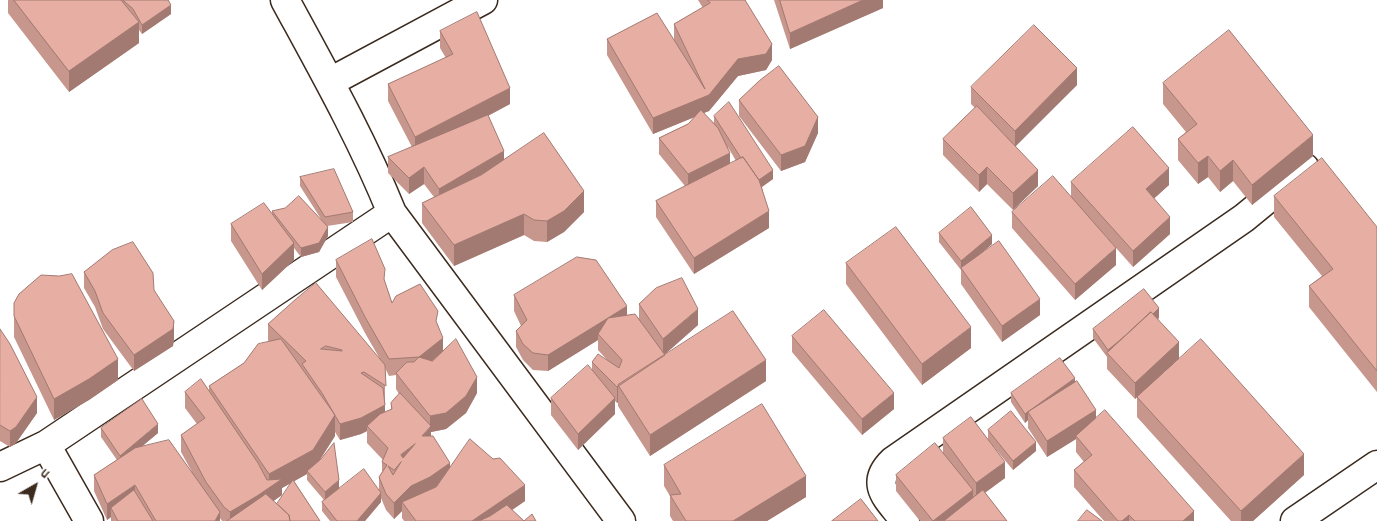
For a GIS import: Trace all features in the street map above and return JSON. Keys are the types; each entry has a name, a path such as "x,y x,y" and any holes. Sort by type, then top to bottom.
{"street":[{"path":"285,0 330,82 381,186 392,213 621,521"},
{"path":"330,82 483,0"},
{"path":"905,521 882,490 880,479 884,470 893,461 1244,218 1305,168"},
{"path":"0,467 46,446 392,213"},
{"path":"46,446 89,521"},
{"path":"1295,521 1377,465"}],"building":[{"path":"14,0 121,0 139,22 69,71"},
{"path":"123,0 168,0 171,5 142,25 133,9"},
{"path":"708,0 745,0 772,44 766,54 738,59 709,95 653,118 607,39 657,13 705,89 674,24 710,3"},
{"path":"780,0 863,0 790,33"},
{"path":"477,12 510,88 415,137 388,84 453,54 440,31"},
{"path":"1034,25 1077,68 1015,131 971,87"},
{"path":"1229,30 1313,135 1252,185 1233,160 1220,171 1208,156 1198,163 1178,139 1197,124 1163,83"},
{"path":"779,66 818,117 805,146 781,155 739,100 759,81"},
{"path":"729,102 773,170 759,180 743,157 741,158 714,116"},
{"path":"977,106 1038,170 1013,193 987,167 979,175 943,139"},
{"path":"701,110 718,128 730,153 688,174 659,138 688,124"},
{"path":"488,115 504,151 439,189 424,167 409,178 388,157"},
{"path":"1133,127 1169,168 1146,189 1170,217 1133,251 1071,182"},
{"path":"544,133 584,191 564,211 547,221 534,220 524,214 454,245 422,203 481,175"},
{"path":"743,157 759,180 769,211 694,258 656,201"},
{"path":"1322,158 1377,227 1377,371 1309,286 1333,269 1274,196"},
{"path":"334,169 353,212 325,217 300,177"},
{"path":"1053,176 1116,248 1075,284 1012,212"},
{"path":"299,196 328,227 319,243 301,248 272,211 285,208"},
{"path":"264,203 294,243 262,274 231,224"},
{"path":"971,207 992,235 961,261 939,233"},
{"path":"896,227 971,327 922,364 846,263"},
{"path":"372,239 385,269 384,279 392,303 396,296 420,284 438,311 436,321 443,338 419,357 389,359 336,260"},
{"path":"999,241 1040,299 1002,326 961,268"},
{"path":"133,242 153,273 154,290 174,321 173,329 134,355 103,313 95,291 84,272 112,250"},
{"path":"577,257 596,260 627,306 548,355 533,353 523,344 516,331 527,320 514,295"},
{"path":"72,274 118,359 89,379 54,399 14,316 14,303 19,294 41,275 59,276"},
{"path":"682,278 698,309 663,339 639,304 656,288"},
{"path":"316,283 385,365 386,386 364,372 361,373 383,388 385,405 361,418 340,424 302,364 306,361 268,324","holes":["326,346 342,351 321,349"]},
{"path":"1144,289 1159,308 1153,314 1151,312 1108,350 1093,329"},
{"path":"824,310 894,393 862,419 792,336"},
{"path":"733,311 766,360 650,435 618,385"},
{"path":"1151,312 1179,342 1135,383 1107,353"},
{"path":"635,314 665,355 617,387 592,362 598,354 619,368 622,360 598,334 608,318"},
{"path":"0,329 10,344 37,397 16,427 10,431 0,425"},
{"path":"281,339 335,415 313,450 269,474 209,386 244,363 258,344"},
{"path":"456,339 477,377 466,396 446,413 430,416 396,373 407,362 414,362 419,357 432,361"},
{"path":"1201,339 1304,454 1241,511 1137,397"},
{"path":"1060,358 1075,378 1025,414 1011,393"},
{"path":"588,365 615,398 578,434 551,398"},
{"path":"201,379 258,463 267,480 282,479 230,512 224,507 206,482 181,435 205,418 185,392"},
{"path":"1077,381 1096,410 1047,441 1028,412"},
{"path":"400,393 431,426 422,436 433,436 450,463 430,477 411,486 394,503 386,494 379,477 387,465 382,462 388,448 367,426 380,414 392,409 391,403","holes":["415,444 403,458 401,455","401,462 393,475 388,466 394,470"]},
{"path":"142,399 158,424 120,456 101,428"},
{"path":"762,404 806,476 733,521 686,521 670,495 681,494 664,465"},
{"path":"1105,410 1194,511 1183,521 1135,521 1129,515 1122,521 1118,521 1074,470 1092,455 1076,436"},
{"path":"1011,411 1036,442 1013,461 988,430"},
{"path":"971,417 1005,462 976,483 943,438"},
{"path":"470,439 493,459 500,458 525,485 472,521 416,521 402,502 436,487"},
{"path":"169,440 220,512 215,521 156,521 135,485 107,504 94,475 135,448"},
{"path":"334,443 339,480 325,492 307,471 321,459"},
{"path":"935,443 973,490 933,521 896,475"},
{"path":"364,469 381,493 357,521 337,521 322,502"},
{"path":"293,480 320,521 290,521 289,515 277,504"},
{"path":"134,490 153,521 118,521 111,508"},
{"path":"983,490 1007,521 944,521"},
{"path":"266,494 289,515 290,521 227,521"},
{"path":"861,499 878,521 832,521"},
{"path":"507,505 524,521 479,521 490,516"},
{"path":"1087,510 1102,521 1078,521"},
{"path":"532,514 536,521 524,521"}]}
